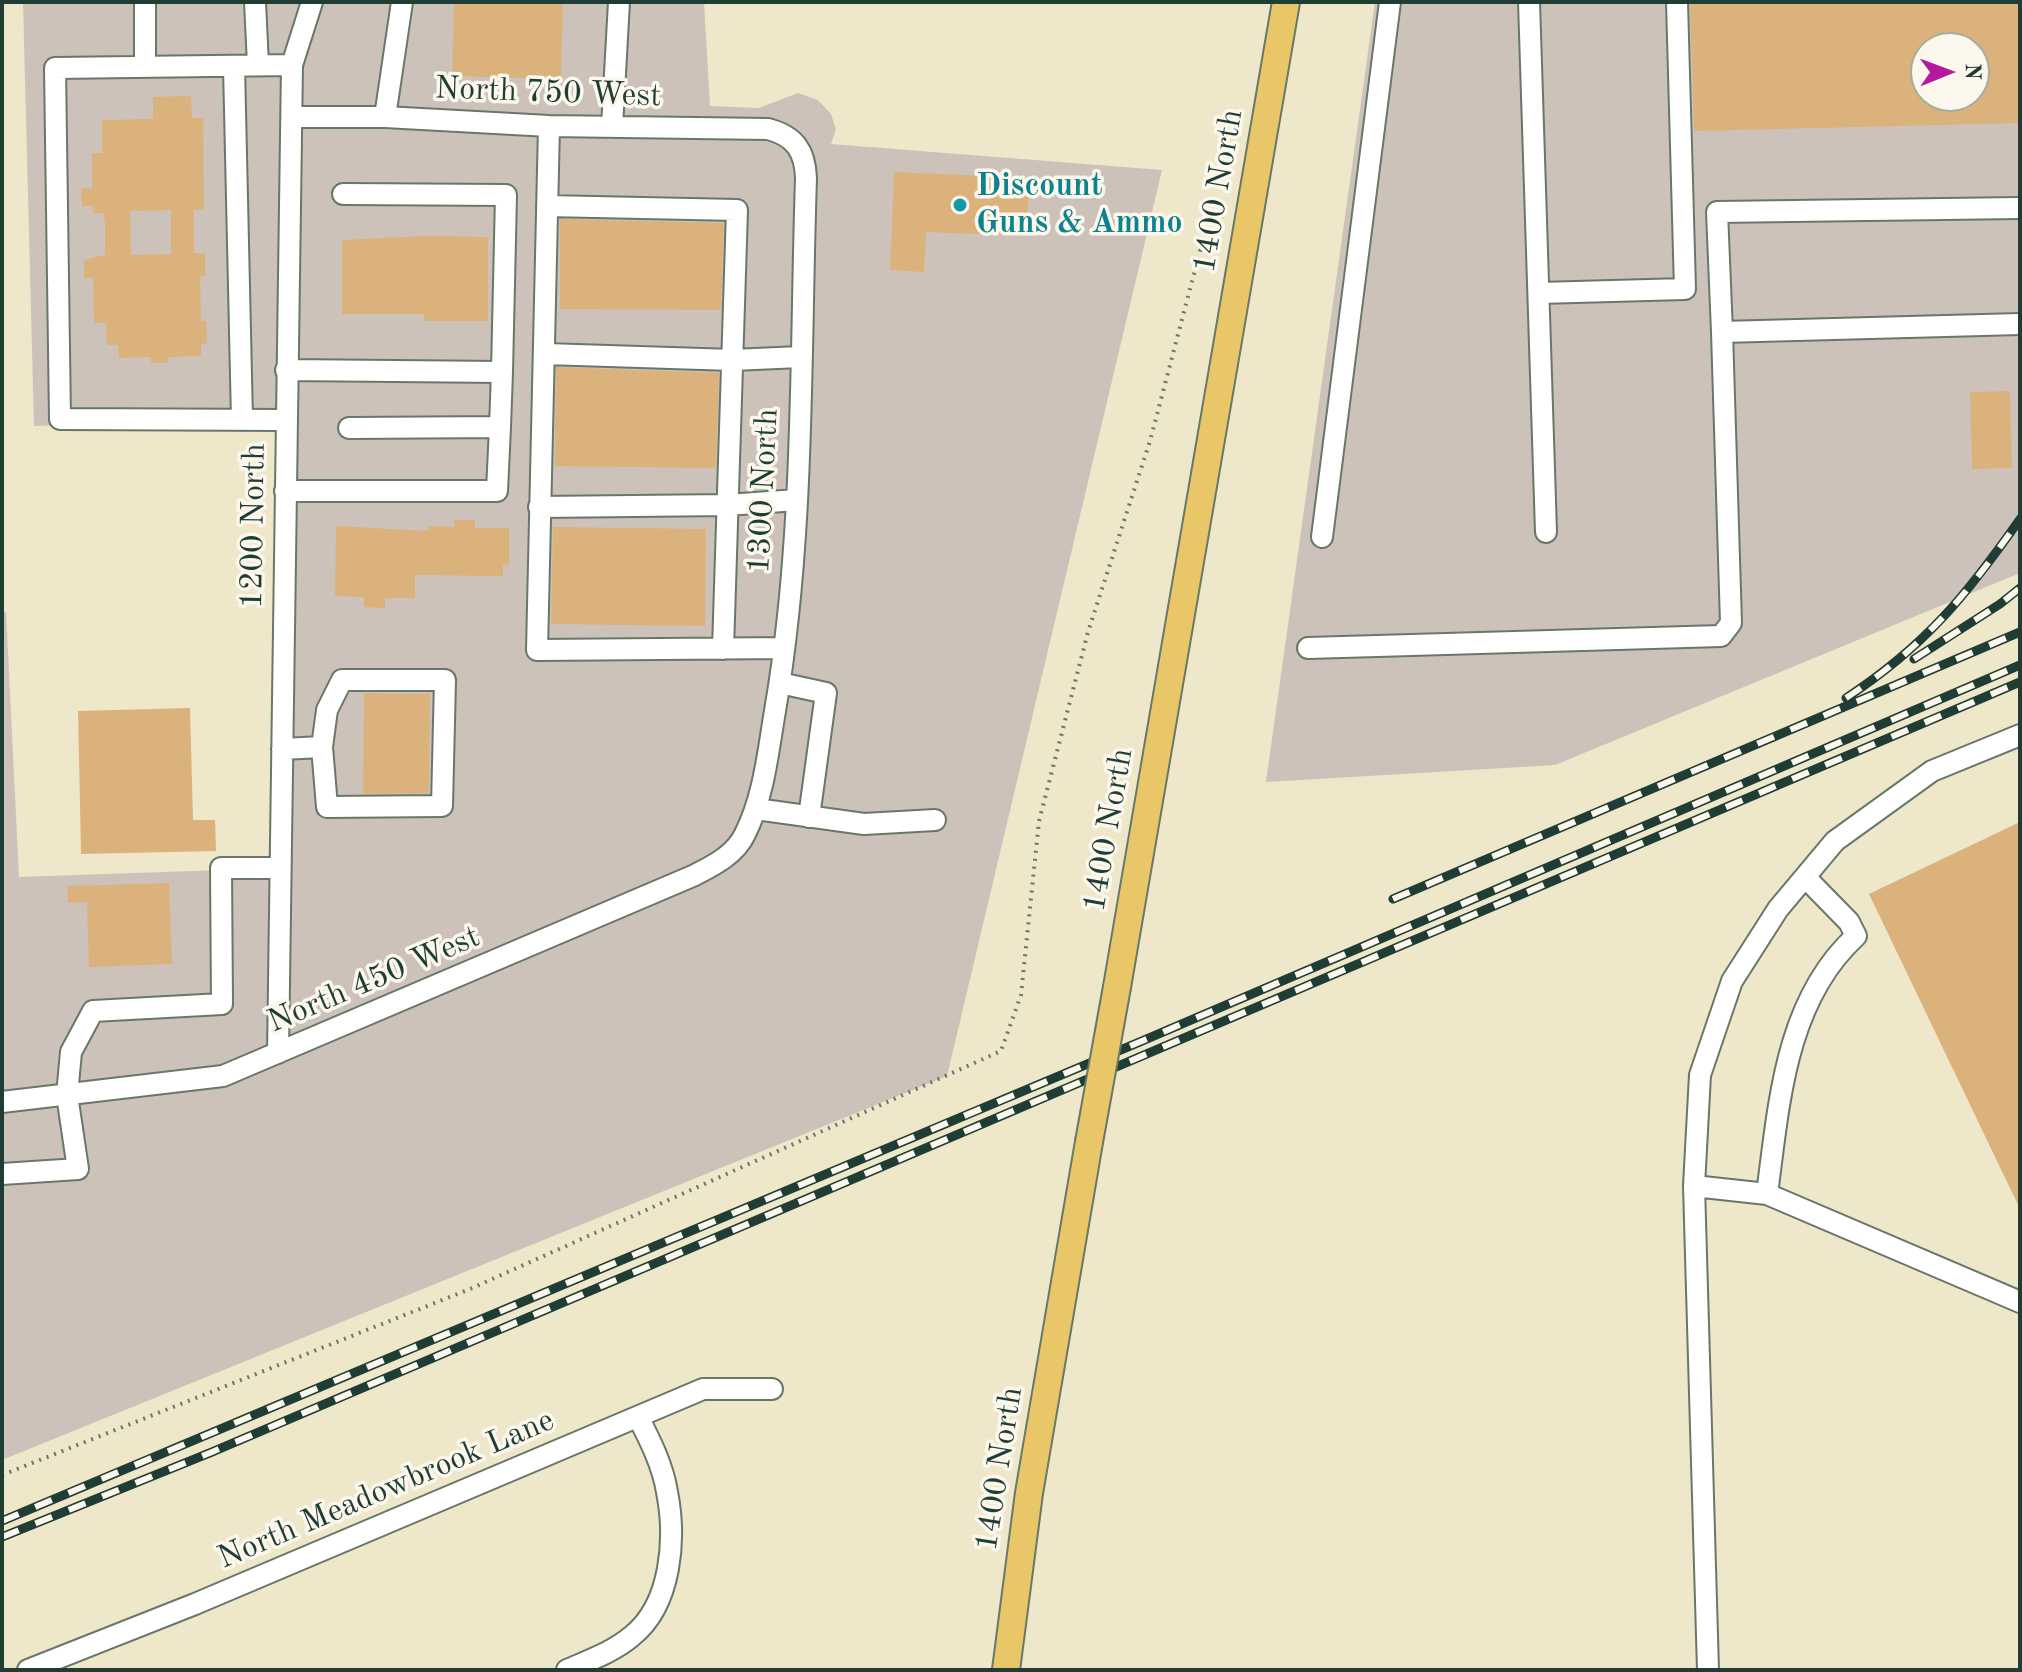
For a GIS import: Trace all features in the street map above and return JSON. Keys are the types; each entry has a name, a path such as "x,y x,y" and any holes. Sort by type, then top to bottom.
{"main road":[{"name":"1400 North","path":"1006,1670 1029,1493 1286,2"}],"street":[{"path":"145,2 145,67"},
{"path":"255,2 258,65"},
{"name":"1200 North","path":"278,1053 292,65 312,2"},
{"path":"385,117 402,2"},
{"path":"612,127 619,2"},
{"path":"1322,537 1390,2"},
{"path":"1529,2 1546,532"},
{"path":"1539,293 1685,289 1677,2"},
{"path":"285,420 60,419 55,68 292,65"},
{"path":"234,66 242,420"},
{"name":"North 750 West","path":"292,117 385,117 549,126 768,129 784,133 797,144"},
{"path":"549,126 537,650 784,648"},
{"name":"1300 North","path":"744,838 756,809 780,683 797,500 806,178 805,160 797,144"},
{"path":"285,491 497,491 506,195 343,194"},
{"path":"547,206 737,210 723,649"},
{"path":"1308,648 1721,636 1731,623 1717,212 2020,208"},
{"path":"1722,332 2020,324"},
{"path":"546,354 733,360 800,357"},
{"path":"286,370 502,372"},
{"path":"349,428 500,427"},
{"path":"539,507 727,505 797,500"},
{"path":"342,680 445,680 442,806 327,807 322,747 327,710 342,680"},
{"path":"780,683 826,693 809,817"},
{"path":"1708,1670 1694,1186 1700,1075 1732,981 1778,909 1835,841 1932,771 2020,735"},
{"path":"282,749 322,747"},
{"path":"756,809 864,824 935,820"},
{"name":"North 450 West","path":"2,1102 223,1076 695,875 731,853 744,838"},
{"path":"2,1174 78,1169 67,1095 71,1052 93,1011 222,1004 221,868 280,868"},
{"path":"1767,1194 1784,1065 1807,1008 1836,954 1856,936 1849,922 1805,877"},
{"path":"1694,1186 1767,1194 2020,1302"},
{"name":"North Meadowbrook Lane","path":"28,1670 195,1604 703,1389 772,1389"},
{"path":"567,1670 606,1654 635,1634 654,1610 666,1586 667,1491 652,1444 638,1417"}],"path":[{"path":"2,1475 470,1289 1001,1051 1021,995 1039,821 1088,632 1150,441 1200,251 1230,202"}],"shaded area":[{"path":"23,2 704,2 710,106 759,108 798,93 818,100 831,114 836,129 831,144 1162,170 947,1076 2,1460 2,612 6,612 19,877 280,868 285,420 34,426"},
{"path":"1375,2 2020,2 2020,573 1555,765 1266,782"}],"building":[{"path":"454,2 563,2 561,79 452,76"},
{"path":"1690,2 2020,2 2020,123 1694,131"},
{"path":"191,96 192,118 203,118 204,209 194,210 194,253 205,253 205,276 200,276 201,321 206,321 207,343 201,344 201,356 168,357 168,363 151,363 151,357 119,358 118,345 107,345 106,323 94,323 93,278 84,278 84,260 105,255 103,213 93,213 93,206 82,206 81,188 92,189 92,153 102,153 102,120 153,119 153,97","holes":["171,210 171,254 131,255 130,211"]},
{"name":"Discount Guns & Ammo","path":"894,172 1029,178 1027,236 926,232 924,272 890,270"},
{"path":"560,219 724,223 721,310 560,309"},
{"path":"488,237 488,321 424,321 424,314 342,314 342,240"},
{"path":"556,367 719,373 716,468 555,466"},
{"path":"2010,391 2012,468 1972,469 1970,392"},
{"path":"454,520 475,520 475,528 509,528 509,565 503,564 503,576 415,575 415,598 385,598 385,608 364,607 364,597 335,596 336,526 428,531 428,526 454,527"},
{"path":"553,527 706,529 705,626 551,624"},
{"path":"364,693 430,694 429,793 363,794"},
{"path":"190,708 193,820 215,820 216,851 81,854 78,711"},
{"path":"2020,822 2020,1209 1869,894"},
{"path":"169,883 172,964 89,967 87,902 68,903 67,886"}],"railway":[{"path":"1846,698 1922,639 1962,596 2020,519"},
{"path":"1914,659 2020,588"},
{"path":"1393,899 2020,632"},
{"path":"2,1521 1142,1041 2020,665"},
{"path":"2,1537 212,1452 2020,682"}],"place":[{"name":"Discount Guns & Ammo","path":"960,205"}]}
